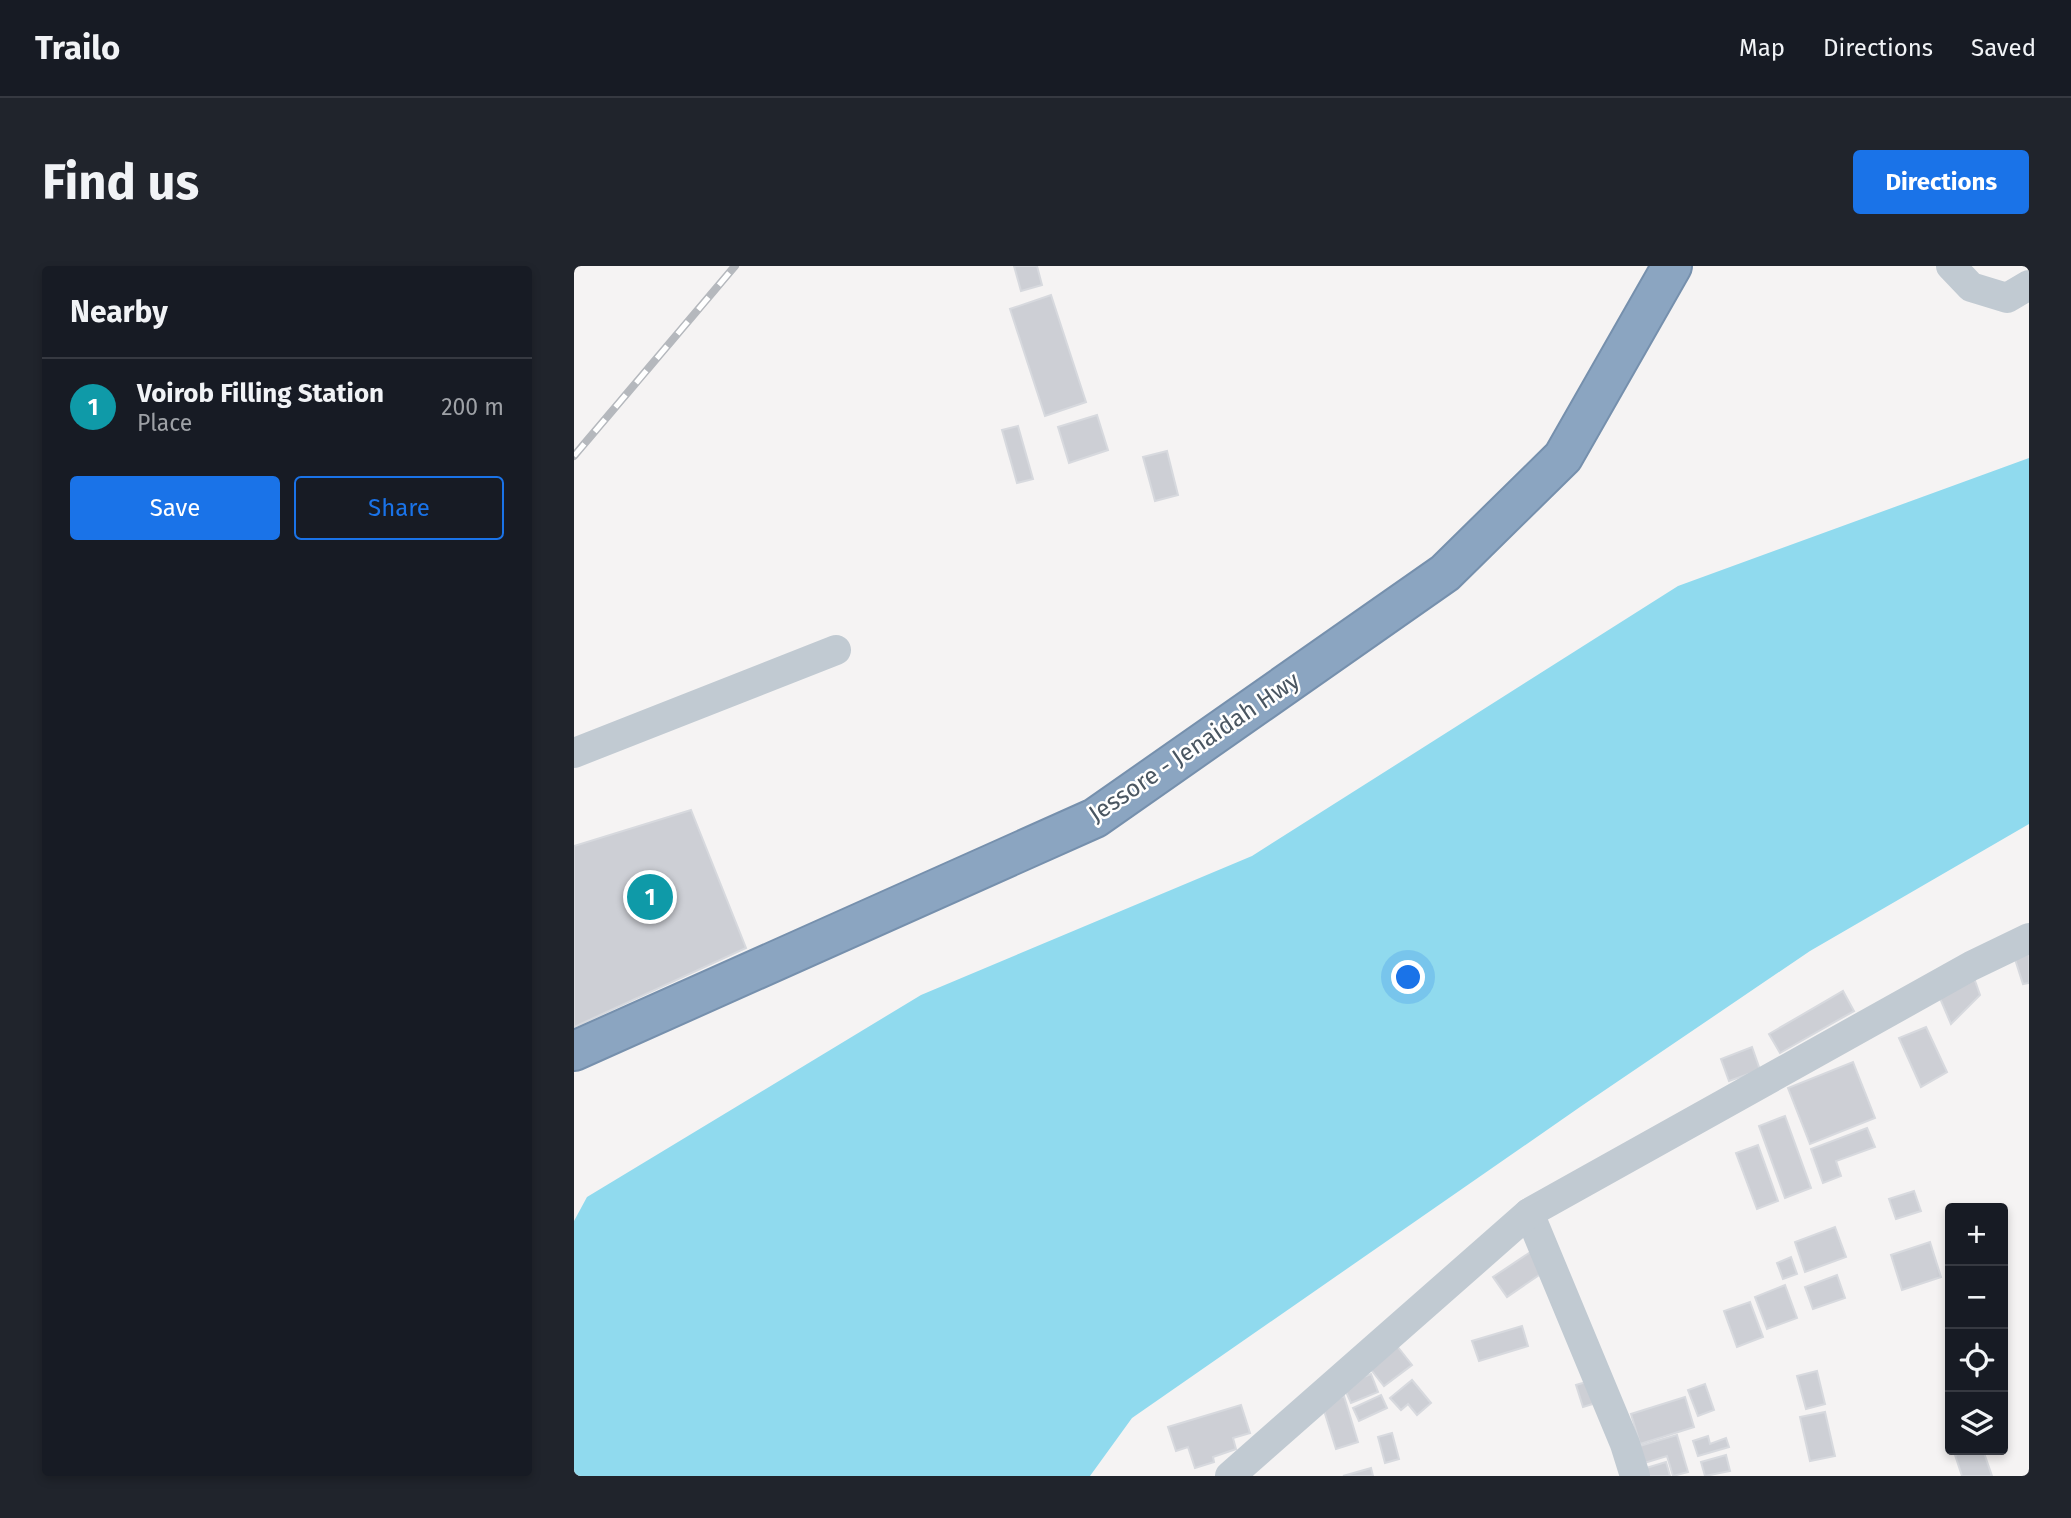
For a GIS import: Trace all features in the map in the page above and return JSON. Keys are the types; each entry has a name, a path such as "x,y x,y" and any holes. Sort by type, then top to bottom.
{"highway":[{"name":"Jessore - Jenaidah Hwy","path":"574,1051 1095,818 1445,573 1563,457 1672,266"}],"street":[{"path":"1951,266 1971,287 2007,298 2029,285"},
{"path":"574,753 836,650"},
{"path":"1230,1476 1529,1213 1971,966 2029,938"},
{"path":"1529,1213 1625,1444 1635,1476"}],"water":[{"path":"2029,458 2029,824 1810,951 1132,1418 1090,1476 574,1476 574,1221 587,1197 921,995 1252,856 1678,586"}],"building":[{"path":"1014,266 1037,266 1042,285 1021,291"},
{"path":"1051,295 1086,402 1045,416 1010,309"},
{"path":"1097,415 1108,450 1069,463 1058,427"},
{"path":"1018,426 1033,479 1017,483 1002,430"},
{"path":"1167,451 1178,495 1155,501 1143,457"},
{"path":"691,810 746,948 574,1027 574,846"},
{"path":"2029,951 2029,983 2023,984 2014,956"},
{"path":"1973,975 1980,995 1951,1024 1939,996"},
{"path":"1843,991 1854,1011 1780,1053 1769,1034"},
{"path":"1926,1027 1947,1072 1921,1087 1899,1038"},
{"path":"1752,1047 1760,1070 1729,1081 1721,1059"},
{"path":"1853,1062 1875,1118 1810,1144 1788,1088"},
{"path":"1785,1116 1811,1188 1785,1198 1759,1126"},
{"path":"1867,1128 1875,1147 1836,1161 1841,1176 1823,1183 1811,1149"},
{"path":"1758,1145 1778,1201 1757,1209 1736,1153"},
{"path":"1914,1191 1921,1211 1896,1219 1889,1199"},
{"path":"1835,1227 1846,1257 1805,1272 1795,1242"},
{"path":"1930,1242 1941,1277 1902,1290 1891,1255"},
{"path":"1535,1249 1548,1269 1507,1297 1493,1277"},
{"path":"1791,1257 1797,1274 1783,1279 1777,1263"},
{"path":"1837,1275 1845,1298 1813,1309 1805,1287"},
{"path":"1785,1285 1797,1318 1767,1329 1755,1297"},
{"path":"1750,1302 1763,1337 1737,1347 1724,1311"},
{"path":"1522,1326 1528,1346 1479,1361 1472,1341"},
{"path":"1397,1346 1412,1365 1384,1386 1369,1367"},
{"path":"1817,1371 1825,1404 1806,1409 1797,1376"},
{"path":"1371,1374 1378,1392 1351,1403 1343,1385"},
{"path":"1412,1380 1431,1403 1417,1415 1408,1404 1401,1410 1390,1398"},
{"path":"1593,1380 1599,1402 1583,1407 1576,1385"},
{"path":"1705,1384 1714,1410 1698,1416 1688,1390"},
{"path":"1381,1395 1387,1408 1359,1421 1353,1408"},
{"path":"1344,1396 1358,1442 1336,1449 1322,1404"},
{"path":"1685,1397 1694,1427 1640,1444 1631,1414"},
{"path":"1241,1405 1250,1433 1233,1438 1236,1449 1213,1457 1214,1462 1195,1468 1188,1447 1176,1451 1168,1427"},
{"path":"1825,1412 1835,1456 1810,1461 1800,1417"},
{"path":"1392,1433 1399,1459 1385,1463 1378,1437"},
{"path":"1677,1435 1688,1472 1673,1476 1667,1456 1641,1464 1636,1447"},
{"path":"1708,1436 1710,1444 1726,1438 1729,1447 1698,1456 1693,1441"},
{"path":"1726,1455 1730,1471 1705,1476 1701,1462"},
{"path":"1955,1455 1985,1455 1992,1476 1962,1476"},
{"path":"1666,1462 1670,1476 1645,1476 1643,1469"},
{"path":"1371,1468 1373,1476 1343,1476"}],"railway":[{"path":"574,456 735,266"}],"place":[{"name":"Voirob Filling Station","path":"650,897"}]}
